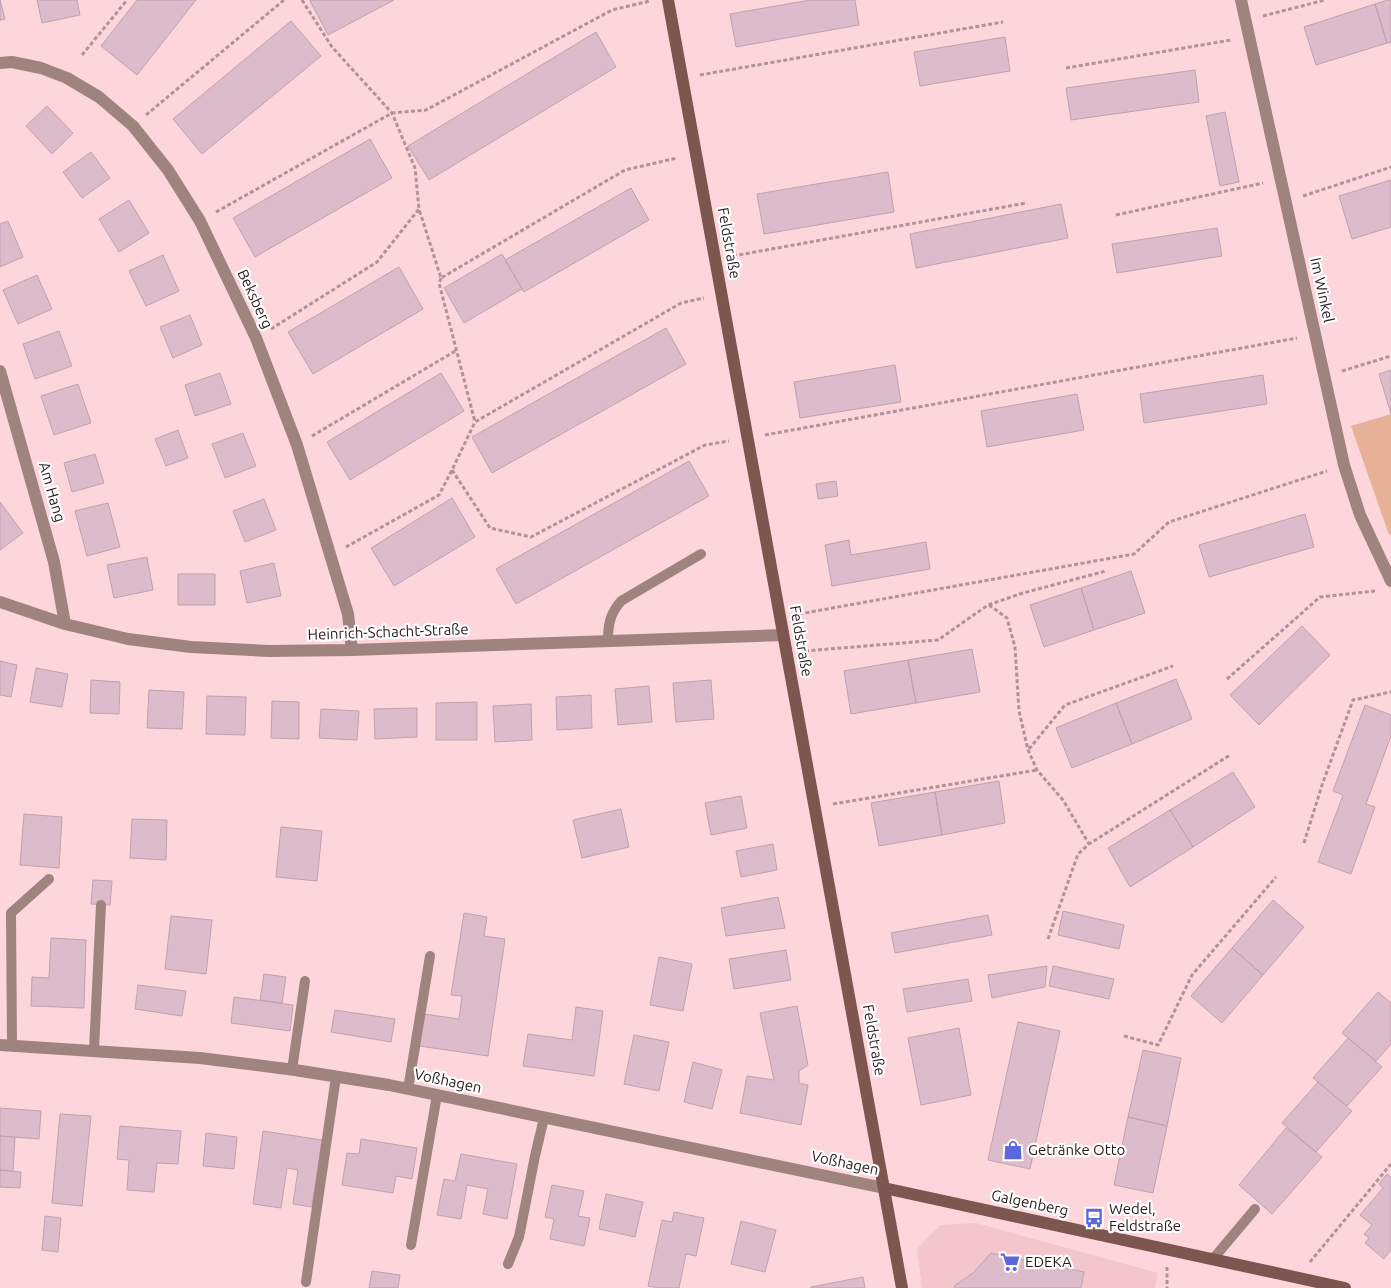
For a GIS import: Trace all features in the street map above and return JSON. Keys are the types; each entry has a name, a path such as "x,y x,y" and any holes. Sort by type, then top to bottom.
{"street":[{"name":"Feldstraße","path":"668,0 902,1288"},
{"name":"Im Winkel","path":"1241,0 1344,465 1387,586"},
{"name":"Beksberg","path":"0,63 12,62 41,68 67,78 99,97 133,126 168,170 200,221 256,338 297,445 348,614 352,650"},
{"name":"Am Hang","path":"0,370 54,562 65,624"},
{"name":"Heinrich-Schacht-Straße","path":"0,602 65,624 128,639 190,647 269,651 352,650 784,635"},
{"name":"Voßhagen","path":"6,1045 200,1058 336,1076 408,1089 884,1188"},
{"name":"Galgenberg","path":"884,1188 1345,1288"}],"lane":[{"path":"608,641 611,613 621,601 701,554"},
{"path":"6,1045 10,912 49,880"},
{"path":"94,1050 101,905"},
{"path":"408,1089 430,956"},
{"path":"292,1070 305,981"},
{"path":"306,1282 336,1076"},
{"path":"411,1245 437,1095"},
{"path":"508,1264 519,1237 544,1118"},
{"path":"1213,1259 1254,1208"}],"path":[{"path":"82,54 127,0"},
{"path":"133,126 284,0"},
{"path":"302,0 332,47 392,114 415,168 419,209 441,278 439,283 458,350 475,422"},
{"path":"200,221 392,114 426,110 612,10 656,0"},
{"path":"1246,20 1325,0"},
{"path":"682,78 1003,22"},
{"path":"1066,68 1249,37"},
{"path":"441,278 625,170 696,154"},
{"path":"1286,202 1391,168"},
{"path":"1116,215 1281,179"},
{"path":"715,259 1026,203"},
{"path":"256,338 377,262 419,209"},
{"path":"330,556 438,495 475,422 681,303 722,294"},
{"path":"452,470 490,528 531,537 705,445 1315,335"},
{"path":"297,445 458,350"},
{"path":"1324,376 1391,356"},
{"path":"780,617 1134,554 1169,522 1344,465"},
{"path":"787,653 938,640 988,605 1023,593 1106,571"},
{"path":"1227,679 1320,597 1387,586"},
{"path":"988,605 1007,618 1015,647 1018,711 1028,750 1038,770 1063,800 1089,844"},
{"path":"1028,750 1065,705 1173,666"},
{"path":"1304,843 1322,785 1353,700 1391,692"},
{"path":"1048,939 1078,854 1089,844 1230,755"},
{"path":"815,807 1038,770"},
{"path":"1124,1036 1158,1045 1192,975 1276,877"},
{"path":"1297,1278 1391,1164"}],"shaded area":[{"path":"1391,414 1391,534 1389,535 1351,426"},
{"path":"976,1223 1158,1273 1155,1288 922,1288 917,1249 940,1225"}],"building":[{"path":"0,0 5,19 0,20"},
{"path":"37,0 77,0 80,15 42,23"},
{"path":"137,0 196,0 137,75 101,46"},
{"path":"394,0 328,35 310,1"},
{"path":"810,0 855,0 859,25 736,47 730,14"},
{"path":"1391,0 1391,42 1387,43 1375,4"},
{"path":"1375,4 1387,43 1316,65 1304,27"},
{"path":"291,21 321,56 202,154 173,119"},
{"path":"596,32 616,67 429,180 408,146"},
{"path":"1005,37 1010,71 920,86 914,52"},
{"path":"1195,70 1199,102 1071,120 1066,88"},
{"path":"47,106 73,133 52,154 26,126"},
{"path":"1225,112 1239,182 1220,186 1206,116"},
{"path":"370,139 392,178 255,257 233,218"},
{"path":"91,152 110,178 82,198 63,172"},
{"path":"888,172 894,212 764,234 757,194"},
{"path":"1391,180 1391,227 1352,239 1339,196"},
{"path":"631,188 649,220 524,292 505,260"},
{"path":"129,200 149,233 119,252 99,219"},
{"path":"1061,204 1068,238 916,268 910,234"},
{"path":"8,221 23,257 0,267 0,224"},
{"path":"1217,228 1222,256 1117,273 1112,244"},
{"path":"502,254 522,289 464,323 444,288"},
{"path":"163,255 179,291 146,306 129,271"},
{"path":"399,267 423,309 313,374 288,332"},
{"path":"37,275 52,309 18,324 3,290"},
{"path":"190,315 202,345 173,358 160,327"},
{"path":"666,328 686,364 492,473 472,437"},
{"path":"59,331 72,366 35,379 23,344"},
{"path":"895,365 901,402 800,418 794,382"},
{"path":"1391,370 1391,414 1379,374"},
{"path":"220,373 231,404 195,416 185,385"},
{"path":"441,373 464,411 350,480 327,442"},
{"path":"1263,375 1267,404 1144,423 1140,394"},
{"path":"78,384 91,423 54,435 41,396"},
{"path":"1077,394 1084,430 987,447 981,411"},
{"path":"178,430 188,458 166,466 155,439"},
{"path":"243,433 256,466 225,478 212,444"},
{"path":"95,454 104,483 72,492 64,463"},
{"path":"689,461 709,496 516,604 496,569"},
{"path":"836,481 838,496 818,499 816,484"},
{"path":"452,498 475,537 394,586 371,548"},
{"path":"264,499 276,530 245,542 233,511"},
{"path":"0,502 23,533 0,550"},
{"path":"108,503 120,547 87,556 75,511"},
{"path":"1305,514 1314,547 1209,577 1199,545"},
{"path":"849,540 851,555 926,542 930,569 832,586 825,545"},
{"path":"147,557 153,590 114,598 107,565"},
{"path":"274,563 281,596 247,603 240,571"},
{"path":"1131,571 1145,613 1094,630 1081,588"},
{"path":"178,574 215,574 215,605 178,605"},
{"path":"1081,588 1094,630 1044,647 1030,605"},
{"path":"1302,626 1330,655 1259,725 1230,695"},
{"path":"972,649 980,692 916,703 908,660"},
{"path":"908,660 916,703 851,714 844,671"},
{"path":"0,661 17,665 11,697 0,695"},
{"path":"36,668 68,674 62,707 30,702"},
{"path":"1176,679 1192,719 1132,744 1116,703"},
{"path":"91,680 120,682 119,714 90,713"},
{"path":"711,680 714,719 676,722 673,683"},
{"path":"649,686 652,722 618,725 615,689"},
{"path":"149,690 184,692 182,729 147,728"},
{"path":"591,695 592,728 557,730 556,697"},
{"path":"207,696 246,697 245,735 206,734"},
{"path":"272,701 299,702 299,739 271,738"},
{"path":"477,702 477,740 436,740 436,703"},
{"path":"1116,703 1132,744 1072,768 1056,728"},
{"path":"531,704 532,740 495,742 493,706"},
{"path":"1365,705 1391,715 1391,736 1366,804 1375,807 1351,874 1318,862 1343,795 1333,791"},
{"path":"417,708 417,737 375,739 374,709"},
{"path":"321,709 359,711 357,740 319,738"},
{"path":"1233,772 1255,807 1193,847 1170,810"},
{"path":"999,781 1005,823 942,835 935,792"},
{"path":"935,792 942,835 879,846 871,803"},
{"path":"741,796 747,828 711,835 705,803"},
{"path":"621,809 629,847 582,858 573,820"},
{"path":"1170,810 1193,847 1130,887 1108,848"},
{"path":"24,814 62,817 59,868 20,865"},
{"path":"132,819 167,820 166,860 130,858"},
{"path":"281,827 322,831 317,881 276,877"},
{"path":"773,844 777,870 741,877 736,851"},
{"path":"93,880 112,881 110,905 91,904"},
{"path":"778,897 785,928 726,936 721,908"},
{"path":"1273,900 1304,927 1263,975 1232,948"},
{"path":"1063,911 1124,925 1119,949 1058,935"},
{"path":"464,913 487,917 484,936 505,939 488,1056 419,1046 424,1014 459,1019 462,996 451,995"},
{"path":"988,915 992,935 895,953 891,933"},
{"path":"171,916 212,920 206,974 165,969"},
{"path":"51,938 86,940 84,1008 31,1006 32,977 49,978"},
{"path":"1232,948 1263,975 1222,1023 1191,996"},
{"path":"786,950 791,980 734,989 729,959"},
{"path":"659,957 692,964 683,1011 650,1005"},
{"path":"1047,966 1045,987 992,998 988,975"},
{"path":"1053,966 1114,979 1109,999 1049,986"},
{"path":"264,974 286,977 282,1003 260,1000"},
{"path":"968,979 972,1001 907,1012 903,989"},
{"path":"138,985 186,991 182,1016 135,1009"},
{"path":"1378,992 1391,1003 1391,1044 1376,1061 1342,1033"},
{"path":"234,997 293,1005 290,1031 231,1023"},
{"path":"797,1006 808,1065 799,1071 799,1083 808,1085 801,1125 740,1113 747,1076 774,1080 760,1013"},
{"path":"576,1007 603,1011 594,1076 523,1066 528,1034 572,1040"},
{"path":"335,1010 395,1019 391,1042 331,1032"},
{"path":"1018,1022 1060,1031 1030,1169 988,1160"},
{"path":"959,1028 971,1095 921,1105 908,1038"},
{"path":"634,1035 669,1042 659,1091 624,1084"},
{"path":"1348,1038 1382,1067 1347,1106 1313,1078"},
{"path":"1143,1050 1181,1058 1167,1126 1128,1117"},
{"path":"693,1062 722,1070 712,1109 684,1102"},
{"path":"1318,1082 1352,1111 1316,1152 1282,1123"},
{"path":"0,1108 41,1111 39,1139 0,1136"},
{"path":"60,1114 91,1116 82,1206 52,1203"},
{"path":"1128,1117 1167,1126 1153,1193 1114,1185"},
{"path":"120,1126 181,1131 178,1164 157,1163 154,1192 127,1190 129,1160 117,1159"},
{"path":"1286,1128 1322,1157 1272,1214 1239,1185"},
{"path":"263,1131 322,1140 312,1207 293,1204 298,1170 287,1168 281,1208 253,1204"},
{"path":"206,1133 237,1137 234,1169 203,1166"},
{"path":"0,1136 15,1137 13,1171 0,1170"},
{"path":"361,1139 417,1148 412,1179 396,1176 393,1193 342,1185 347,1153 359,1154"},
{"path":"461,1154 517,1164 507,1219 483,1214 488,1189 467,1185 461,1219 437,1215 444,1179 455,1181"},
{"path":"0,1170 21,1172 20,1188 0,1187"},
{"path":"1387,1174 1391,1177 1391,1250 1384,1259 1365,1243 1369,1238 1364,1234 1372,1225 1360,1215 1383,1188 1379,1184"},
{"path":"552,1185 584,1191 578,1216 590,1218 584,1246 550,1239 554,1219 545,1217"},
{"path":"606,1194 643,1202 635,1237 599,1229"},
{"path":"674,1212 704,1218 696,1256 686,1254 679,1288 648,1286 662,1220 672,1222"},
{"path":"45,1216 61,1218 58,1252 42,1250"},
{"path":"741,1221 776,1230 765,1272 731,1264"},
{"name":"EDEKA","path":"991,1253 1084,1272 1081,1288 955,1288 954,1286 973,1273"},
{"path":"372,1271 400,1275 398,1288 369,1288"},
{"path":"863,1277 865,1288 811,1288 811,1287"}],"place":[{"name":"Getränke Otto","path":"1013,1150"},
{"name":"Wedel, Feldstraße","path":"1094,1218"},
{"name":"EDEKA","path":"1010,1262"}]}
